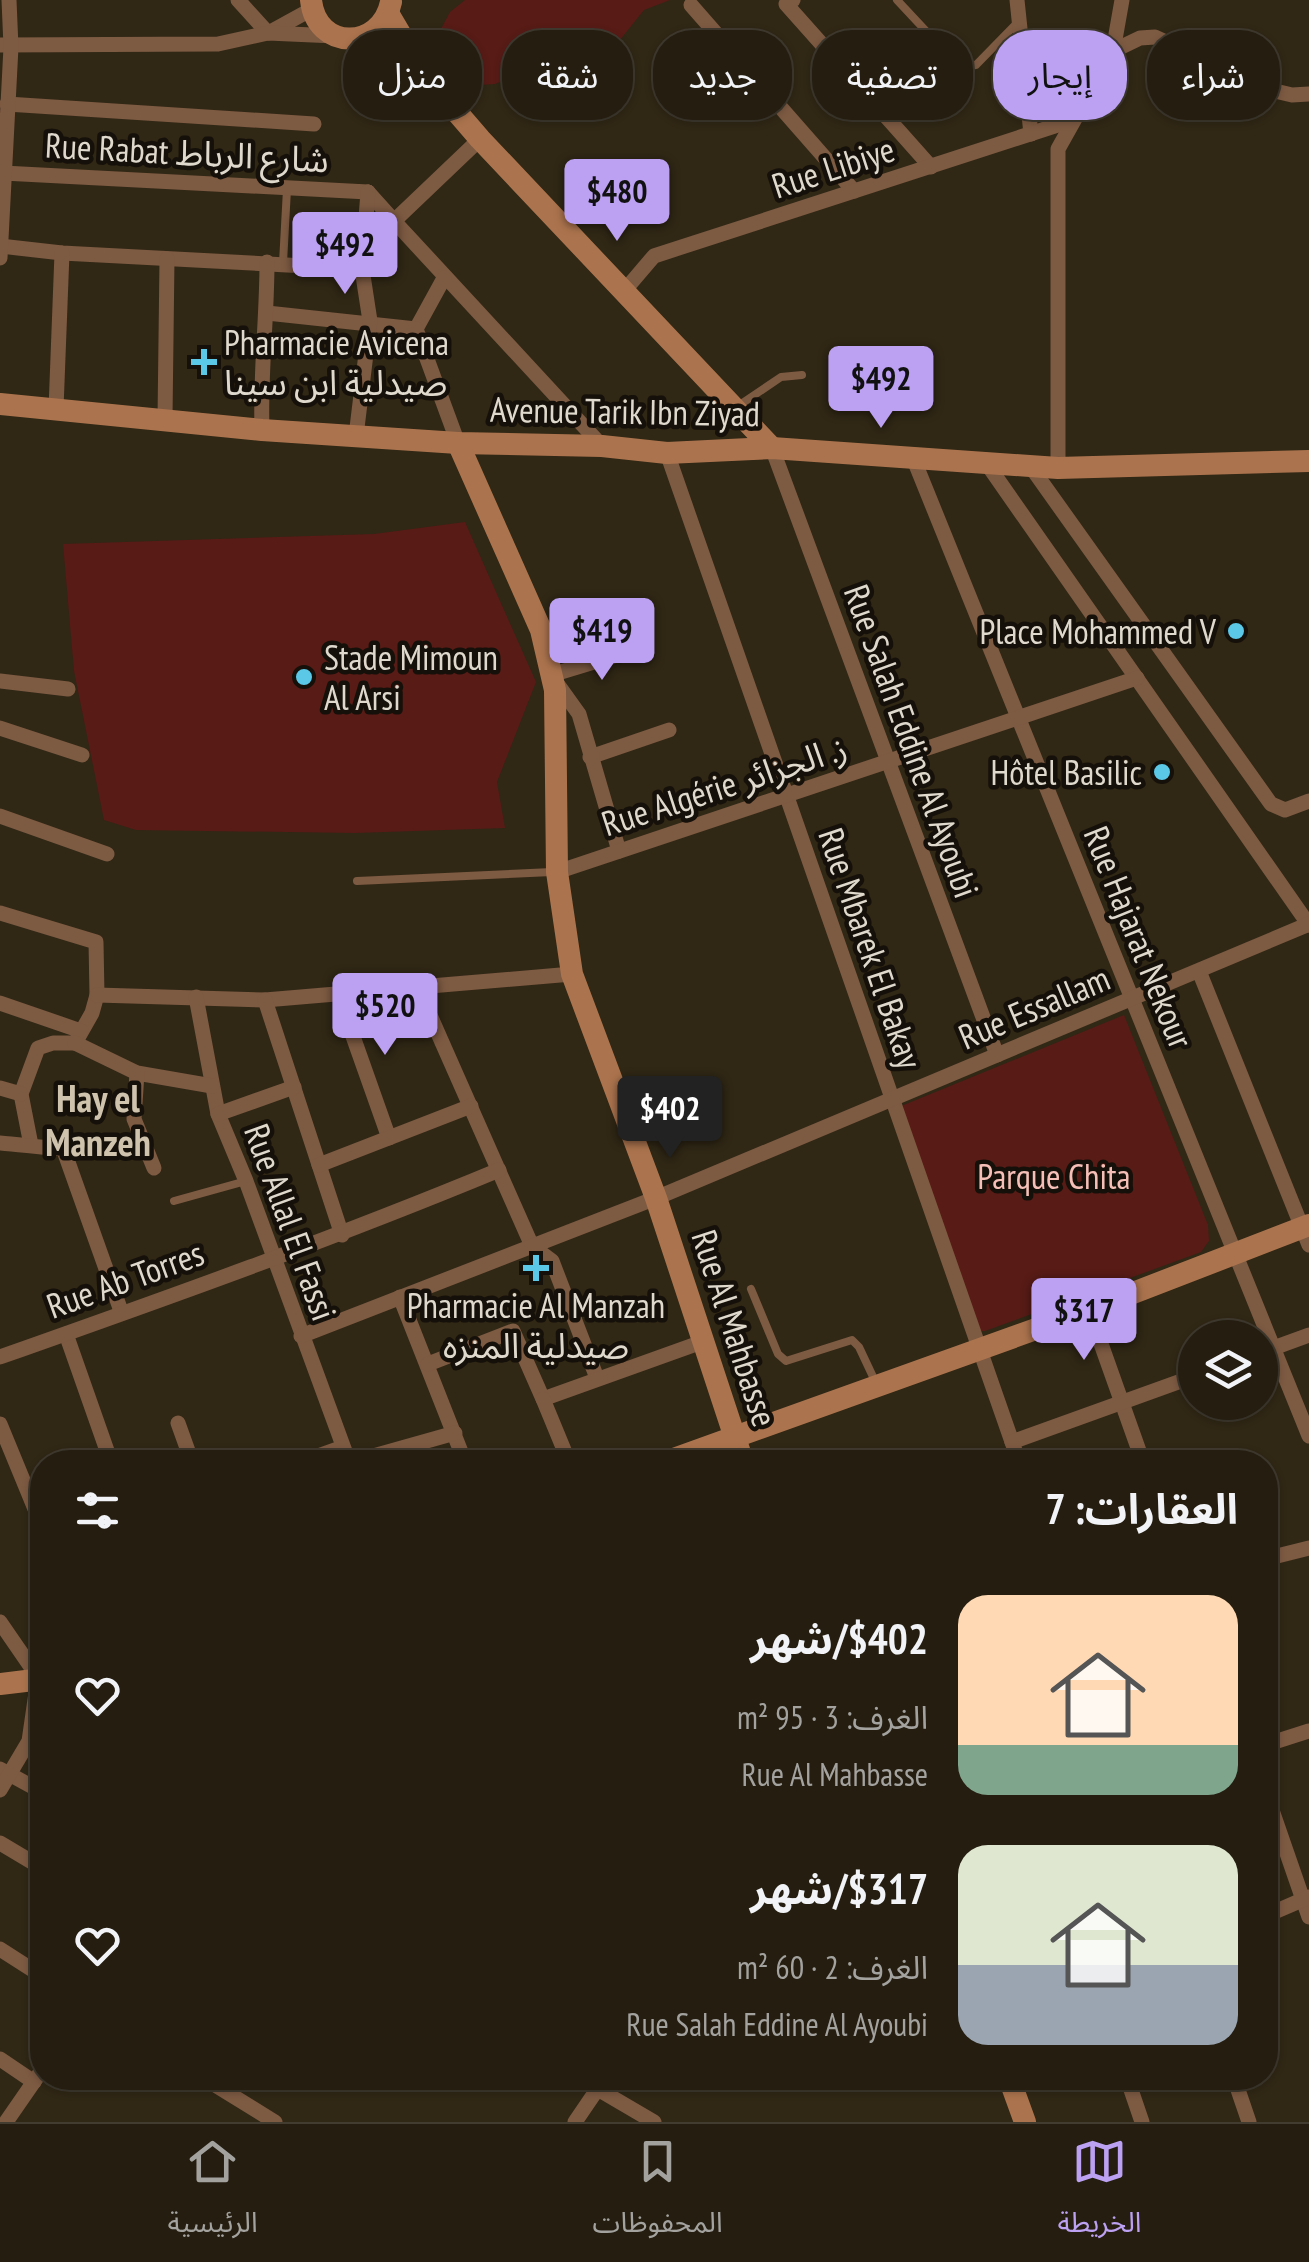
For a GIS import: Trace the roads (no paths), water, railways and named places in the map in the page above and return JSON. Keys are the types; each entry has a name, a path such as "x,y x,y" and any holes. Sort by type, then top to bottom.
{"street":[{"path":"0,258 10,0"},
{"path":"238,0 268,33"},
{"path":"793,0 786,4 930,167"},
{"path":"1017,0 1031,134"},
{"path":"1117,30 1122,0"},
{"path":"268,33 312,4 317,20 335,36"},
{"path":"691,5 854,191"},
{"path":"376,30 390,7"},
{"path":"390,7 402,30"},
{"path":"6,46 218,44 268,33 343,37"},
{"path":"1127,44 1155,37 1272,90 1309,94"},
{"path":"7,104 314,124"},
{"path":"464,120 772,448"},
{"path":"1058,468 1058,149 1073,120"},
{"name":"Rue Libiye","path":"625,290 654,256 1073,120"},
{"path":"394,220 480,139"},
{"name":"Rue Rabat شارع الرباط","path":"2,173 368,192"},
{"path":"368,192 602,446"},
{"path":"356,436 370,321 362,269 368,192"},
{"path":"0,246 62,253 362,269"},
{"path":"56,409 62,253"},
{"path":"164,418 167,259"},
{"path":"262,430 260,371 275,262"},
{"path":"444,278 416,329 458,442"},
{"path":"268,313 370,321 416,329"},
{"name":"Avenue Tarik Ibn Ziyad","path":"0,404 262,430 602,446 667,453 772,448 1058,468 1309,461"},
{"name":"Rue Al Mahbasse","path":"458,442 541,630 552,675 557,872 572,974 656,1198 738,1450"},
{"name":"Rue Salah Eddine Al Ayoubi","path":"772,448 997,1055"},
{"name":"Rue Mbarek El Bakay","path":"667,453 1015,1450"},
{"name":"Rue Hajarat Nekour","path":"914,460 1234,1253 1257,1320"},
{"path":"987,464 1309,925"},
{"path":"1031,466 1271,804 1284,810 1309,801"},
{"path":"619,852 580,714 552,675 640,648"},
{"name":"Rue Algérie ز. الجزائر","path":"557,872 1137,678"},
{"path":"0,681 68,689"},
{"path":"0,728 82,755"},
{"path":"590,757 669,730"},
{"path":"1,823 107,854"},
{"path":"0,913 96,942 96,996 92,1013 78,1037 38,1048 21,1094 31,1146"},
{"name":"Rue Essallam","path":"301,1336 656,1198 1309,925"},
{"path":"700,1450 1089,1310 1234,1253 1307,1233 1199,971"},
{"path":"96,996 265,1000 572,974"},
{"path":"418,988 532,1246 552,1261 596,1378"},
{"path":"338,994 389,1138"},
{"name":"Rue Allal El Fassi","path":"196,997 218,1114 345,1450"},
{"path":"265,1000 342,1235"},
{"path":"0,1003 78,1037 138,1072 212,1086"},
{"path":"138,1072 134,1119 154,1168"},
{"path":"218,1114 294,1087"},
{"path":"0,1088 21,1094"},
{"path":"319,1166 470,1106"},
{"path":"0,1143 125,1148 141,1141"},
{"path":"63,1148 121,1312"},
{"name":"Rue Ab Torres","path":"0,1357 342,1235 499,1170"},
{"path":"400,1298 461,1450"},
{"path":"1089,1310 1139,1450"},
{"path":"428,1364 512,1331 564,1450"},
{"path":"66,1334 107,1450"},
{"path":"1278,1346 1309,1335"},
{"path":"543,1400 702,1342"},
{"name":"Rue Hajarat Nekour","path":"1278,1373 1309,1436"},
{"path":"1012,1442 1178,1382"},
{"path":"178,1423 188,1450"},
{"path":"0,1424 6,1458 30,1503"},
{"path":"379,1450 455,1433"},
{"path":"1278,1556 1309,1548"},
{"path":"0,1622 30,1664"},
{"path":"0,1684 30,1681"},
{"path":"1278,1742 1309,1731"},
{"path":"0,1790 5,1771 30,1736"},
{"path":"5,1771 30,1785"},
{"path":"1278,1826 1307,1905 1278,1913"},
{"path":"0,1843 30,1861"},
{"path":"0,1949 30,1968"},
{"path":"0,2060 30,2073"},
{"path":"6,2122 30,2088"},
{"path":"223,2090 274,2122"},
{"path":"575,2122 597,2090"},
{"path":"612,2090 654,2122"},
{"path":"1014,2090 1026,2122"},
{"path":"1130,2090 1142,2122"},
{"path":"1238,2090 1250,2122"}],"lane":[{"path":"897,0 964,68 976,65 1019,21"},
{"path":"275,262 286,189"},
{"path":"735,409 781,376 802,375"},
{"path":"357,880 557,872"},
{"path":"174,1202 246,1181"},
{"path":"751,1288 778,1354 786,1361 852,1340 877,1385"}],"place":[{"name":"Pharmacie Avicena صيدلية ابن سينا","path":"204,362"},
{"name":"Place Mohammed V","path":"1236,631"},
{"name":"Stade Mimoun Al Arsi","path":"304,677"},
{"name":"Hôtel Basilic","path":"1162,772"},
{"name":"Pharmacie Al Manzah صيدلية المنزه","path":"536,1268"}],"district":[{"name":"Hay el Manzeh","path":"98,1119"}],"park label":[{"name":"Parque Chita","path":"1054,1176"}]}
